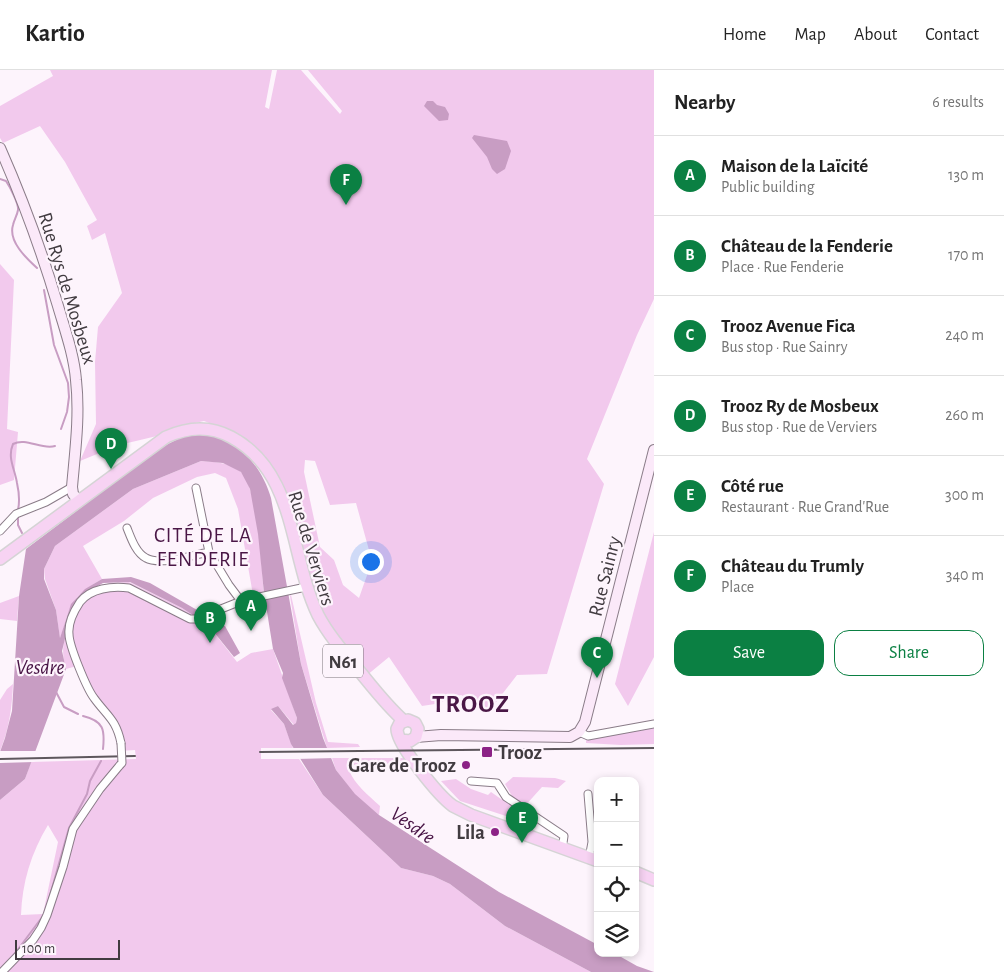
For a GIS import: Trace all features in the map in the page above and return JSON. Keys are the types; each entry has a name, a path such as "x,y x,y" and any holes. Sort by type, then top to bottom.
{"main road":[{"name":"Rue de Verviers","path":"0,559 166,436 188,429 212,429 238,441 258,456 269,472 278,499 299,589 322,634 405,723"},
{"path":"405,723 418,729 413,748 419,759 442,788 460,804 594,857"},
{"name":"N61","path":"405,723 397,734 407,752 432,785 453,806 471,815 594,857"},
{"path":"401,740 406,742 415,738"},
{"path":"639,875 654,880"}],"street":[{"name":"Rue Rys de Mosbeux","path":"0,148 20,193 51,282 71,353 76,388 77,431 72,487"},
{"name":"Rue Sainry","path":"579,732 585,722 654,450"},
{"path":"0,531 18,513 46,502 72,487 73,494 79,501"},
{"path":"196,488 209,552 241,601"},
{"path":"127,528 134,544 146,558 159,561 209,552"},
{"path":"2,972 33,940 41,928 60,875 73,829 100,789 122,763 119,730 114,720 94,698 69,635 77,606 84,596 93,592 118,587 129,588 190,619 196,619 241,601 299,589"},
{"path":"405,723 453,737"},
{"path":"415,738 440,735 453,737 570,737 579,732 588,736 654,724"},
{"path":"471,781 497,783 506,797 558,830 564,836 563,843"},
{"path":"588,794 594,852"}],"shaded area":[{"path":"50,70 272,70 265,107 269,109 277,70 301,70 340,114 342,111 308,70 654,70 654,299 637,335 587,459 604,484 547,674 517,675 490,710 461,695 435,704 422,706 389,657 366,676 331,629 310,589 282,485 265,456 233,432 204,421 185,425 157,436 119,445 80,461 96,424 95,362 98,327 122,293 105,233 92,240 87,226 97,220 65,162 40,126 3,143 0,138 0,106 53,76","holes":["305,460 315,461 330,505 356,503 372,561 359,598 343,585 334,560 320,547 304,472"]},
{"path":"0,264 14,280 7,429 18,432 14,480 0,485"},
{"path":"201,461 232,466 241,472 247,482 255,512 264,593 253,595 238,509 226,478 215,473 197,477 153,498 124,521 83,546 102,579 77,597 69,610 60,639 56,610 45,579 44,569 55,546 133,489"},
{"path":"654,532 654,657 628,706 615,684"},
{"path":"129,582 182,608 209,626 237,662 251,653 273,649 297,718 294,725 278,706 271,710 284,724 293,748 261,748 261,759 299,759 323,795 401,868 433,876 450,884 505,926 591,972 0,972 0,800 25,779 31,762 136,759 135,750 119,751 117,730 77,666 66,669 63,652 71,616 80,598 99,586","holes":["48,825 58,842 43,914 21,915 23,891 28,868"]},
{"path":"291,595 316,703 328,742 358,744 360,747 327,748 301,664"},
{"path":"19,596 17,621 0,619 0,603"},
{"path":"13,684 10,718 0,751 0,700 7,689"},
{"path":"654,728 654,744 586,743 586,740"},
{"path":"332,758 404,758 408,763 351,765 349,770 362,790 380,806 379,815 355,795 336,770"},
{"path":"513,777 555,778 566,781 558,788 542,787 524,807 509,817 460,801 441,781 456,779 471,789 488,795 491,792 507,801 512,796 505,784"}],"water":[{"path":"427,101 433,101 437,105 445,107 449,114 448,120 439,121 424,106"},
{"path":"474,135 507,141 511,151 505,169 497,174 492,169 487,157 472,138"},
{"name":"Vesdre","path":"186,435 216,437 234,445 248,457 260,472 271,498 301,664 323,738 336,770 355,794 379,815 499,892 594,943 594,957 621,957 637,966 654,972 591,972 505,926 450,884 433,876 401,868 323,795 291,744 284,724 271,709 278,706 293,725 296,723 297,718 282,678 283,673 273,649 264,593 258,534 250,489 241,472 223,463 201,461 133,489 55,546 44,569 44,579 56,610 60,638 71,604 85,589 102,579 131,577 150,583 225,626 240,653 234,657 209,626 182,608 130,582 103,583 87,592 73,606 62,651 66,669 25,779 0,800 0,752 12,711 19,596 26,549 160,448"}],"pier":[{"path":"290,748 330,748 335,758 296,759"},
{"path":"0,751 39,751 34,762 0,763"}],"waterway":[{"path":"0,179 6,181 17,204 18,210 12,231 15,243 37,268"},
{"path":"44,290 54,345 68,383 67,412 61,429"},
{"path":"18,510 18,490 11,459 13,444 23,442 50,447 55,446"},
{"path":"18,515 18,525 22,533"},
{"path":"56,692 64,707 78,714"},
{"path":"83,716 90,718 102,727 104,737 103,749"},
{"path":"49,899 69,828 87,794 90,781 101,761"},
{"path":"13,956 43,916"}],"railway":[{"path":"260,752 654,748"},
{"path":"0,759 135,756"}],"place":[{"name":"Château du Trumly","path":"346,205"},
{"name":"Trooz Ry de Mosbeux","path":"111,469"},
{"name":"Maison de la Laïcité","path":"251,631"},
{"name":"Château de la Fenderie","path":"210,643"},
{"name":"Trooz Avenue Fica","path":"597,678"},
{"name":"Trooz","path":"487,752"},
{"name":"Gare de Trooz","path":"466,765"},
{"name":"Lila","path":"495,832"},
{"name":"Côté rue","path":"522,843"}],"district":[{"name":"CITÉ DE LA FENDERIE","path":"203,547"},
{"name":"TROOZ","path":"471,703"}]}
